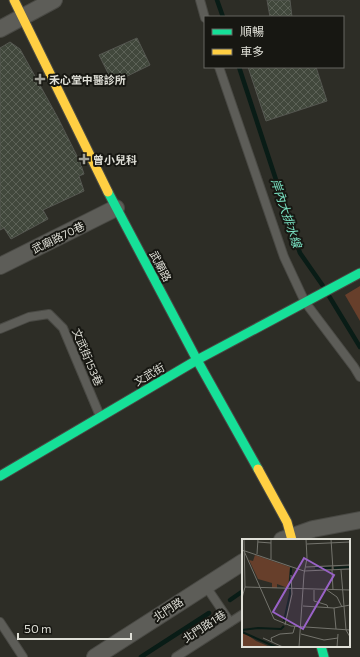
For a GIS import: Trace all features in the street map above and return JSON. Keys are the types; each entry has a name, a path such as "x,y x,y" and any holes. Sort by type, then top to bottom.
{"street":[{"name":"武廟路","path":"14,0 116,208 197,360 281,510 288,539"},
{"path":"0,29 54,0"},
{"name":"武廟路70巷","path":"0,266 116,208"},
{"name":"文武街","path":"0,476 197,360 360,273"},
{"path":"288,539 313,529 360,520"},
{"name":"北門路","path":"94,657 242,563"},
{"path":"321,647 324,657"}],"lane":[{"path":"200,0 204,16"},
{"path":"220,68 284,257 305,302 360,377"},
{"name":"文武街153巷","path":"0,329 29,317 49,314 63,328 100,417"},
{"path":"206,585 230,622"},
{"name":"北門路1巷","path":"176,657 242,615"},
{"path":"0,622 23,657"}],"shaded area":[{"path":"360,286 360,321 345,295"}],"building":[{"path":"267,0 290,0 292,16 270,16"},
{"path":"137,38 150,65 113,83 99,55"},
{"path":"10,42 20,49 58,118 80,162 84,174 79,176 84,191 43,210 48,219 11,239 4,228 0,230 0,48"},
{"path":"248,68 316,68 327,101 266,121"}],"waterway":[{"name":"岸內大排水線","path":"217,0 223,16"},
{"name":"岸內大排水線","path":"239,68 300,253 323,286"},
{"name":"岸內大排水線","path":"329,296 360,347"},
{"name":"岸內大排水線","path":"230,600 242,592"},
{"name":"岸內大排水線","path":"141,657 209,613"}],"traffic: fast":[{"path":"108,192 197,360 258,469"},
{"path":"0,476 197,360 360,273"},
{"path":"321,647 324,657"}],"traffic: slow":[{"path":"14,0 108,192"},
{"path":"258,469 287,522 292,539"}],"place":[{"name":"禾心堂中醫診所","path":"40,79"},
{"name":"曾小兒科","path":"84,159"}]}
